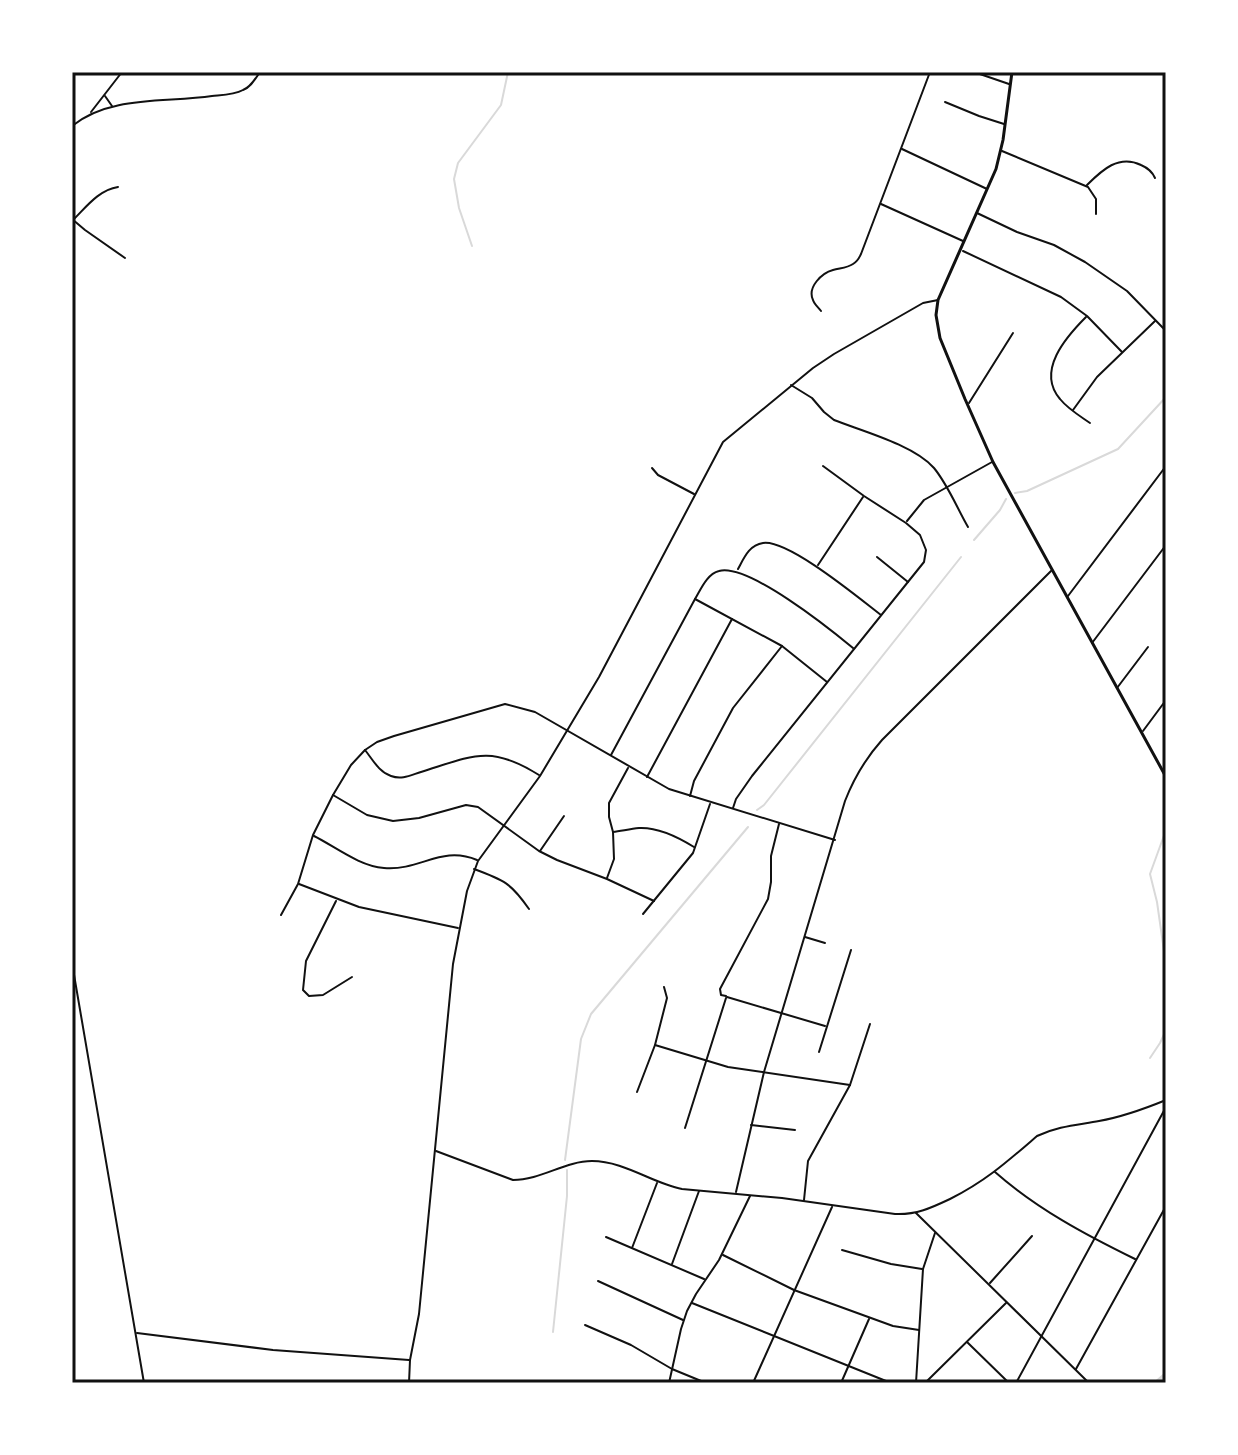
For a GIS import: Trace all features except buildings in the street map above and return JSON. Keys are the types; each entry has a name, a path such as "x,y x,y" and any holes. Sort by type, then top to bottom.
{"main road":[{"path":"1012,72 1001,151 988,189 938,300 936,315 939,334 993,462 1166,777"}],"street":[{"path":"72,126 89,114 122,72"},
{"path":"89,114 113,107 237,92 250,86 260,72"},
{"path":"821,311 812,300 814,286 824,274 848,267 861,254 930,72"},
{"path":"974,72 1010,84"},
{"path":"105,96 113,107"},
{"path":"945,102 1005,124"},
{"path":"901,148 988,189"},
{"path":"1001,151 1086,186 1094,195 1096,214"},
{"path":"1086,186 1111,165 1121,161 1132,161 1150,170 1155,178"},
{"path":"118,187 109,188 73,219 125,258"},
{"path":"881,204 964,242"},
{"path":"977,213 1054,245 1085,262 1120,285 1166,331"},
{"path":"960,250 1051,291 1072,304 1122,352"},
{"path":"409,1383 419,1314 449,1001 459,929 474,869 540,776 599,677 723,442 791,385 834,354 923,303 938,300"},
{"path":"1087,316 1064,342 1052,365 1052,382 1061,401 1090,423"},
{"path":"1072,410 1097,377 1156,320"},
{"path":"968,405 1013,333"},
{"path":"791,385 812,398 834,420 919,455 936,470 968,527"},
{"path":"906,523 920,503 993,462"},
{"path":"732,809 752,776 924,562 926,550 920,535 823,466"},
{"path":"1067,596 1166,466"},
{"path":"652,468 658,475 694,494"},
{"path":"817,566 864,496"},
{"path":"737,571 750,549 764,543 775,544 817,566 882,616"},
{"path":"1092,643 1166,545"},
{"path":"877,557 909,582"},
{"path":"611,755 695,599 710,575 721,570 737,571 802,607 854,649"},
{"path":"736,1193 764,1072 855,777 871,752 1051,570"},
{"path":"695,599 782,646 828,683"},
{"path":"647,777 732,619"},
{"path":"690,796 694,781 733,708 782,646"},
{"path":"1117,688 1148,647"},
{"path":"1141,733 1166,700"},
{"path":"281,915 298,884 313,835 333,795 351,765 365,750 394,736 505,704 535,712 669,789 835,840"},
{"path":"365,750 380,770 395,777 408,777 483,755 509,759 540,776"},
{"path":"607,879 614,859 609,803 629,767"},
{"path":"333,795 367,815 398,822 450,808 471,805 482,808 539,851 654,901"},
{"path":"643,914 693,853 710,803"},
{"path":"539,851 564,816"},
{"path":"779,824 771,856 768,899 720,989 721,995 827,1027"},
{"path":"613,832 650,829 678,837 695,847"},
{"path":"313,835 359,860 380,867 407,867 456,854 478,861"},
{"path":"474,869 509,884 529,909"},
{"path":"298,884 359,907 459,929"},
{"path":"337,900 306,961 303,987 305,994 313,997 323,995 352,977"},
{"path":"805,937 825,943"},
{"path":"819,1052 851,950"},
{"path":"72,963 144,1383"},
{"path":"637,1092 655,1045 667,998 664,987"},
{"path":"685,1128 726,996"},
{"path":"804,1201 808,1161 850,1085 870,1024"},
{"path":"655,1045 706,1061 850,1085"},
{"path":"435,1150 513,1180 525,1180 574,1163 594,1161 615,1165 682,1189 895,1214 916,1213 972,1188 1047,1131 1130,1114 1166,1100"},
{"path":"1016,1383 1166,1107"},
{"path":"751,1125 795,1130"},
{"path":"995,1172 1061,1220 1137,1260"},
{"path":"632,1248 658,1182"},
{"path":"672,1265 700,1190"},
{"path":"669,1383 691,1303 722,1254 750,1195"},
{"path":"753,1383 832,1206"},
{"path":"1076,1369 1166,1206"},
{"path":"916,1213 1089,1383"},
{"path":"1158,1220 1166,1225"},
{"path":"916,1383 923,1269 935,1232"},
{"path":"989,1284 1032,1236"},
{"path":"606,1237 705,1280"},
{"path":"842,1250 891,1264 923,1269"},
{"path":"722,1254 794,1290 893,1326 919,1330"},
{"path":"598,1281 684,1321"},
{"path":"925,1383 1007,1302"},
{"path":"691,1303 891,1383"},
{"path":"841,1383 869,1317"},
{"path":"585,1325 706,1383"},
{"path":"135,1333 273,1350 410,1360"},
{"path":"967,1342 1009,1383"}],"waterway":[{"path":"472,246 459,208 454,179 458,163 501,105 508,72"},
{"path":"1015,493 1027,491 1118,449 1166,397"},
{"path":"974,540 1006,499"},
{"path":"757,810 961,557"},
{"path":"565,1160 581,1039 591,1014 748,827"},
{"path":"1166,830 1150,874 1166,965"},
{"path":"1150,1058 1166,1030"},
{"path":"553,1332 567,1170"},
{"path":"1158,1383 1166,1376"}]}
